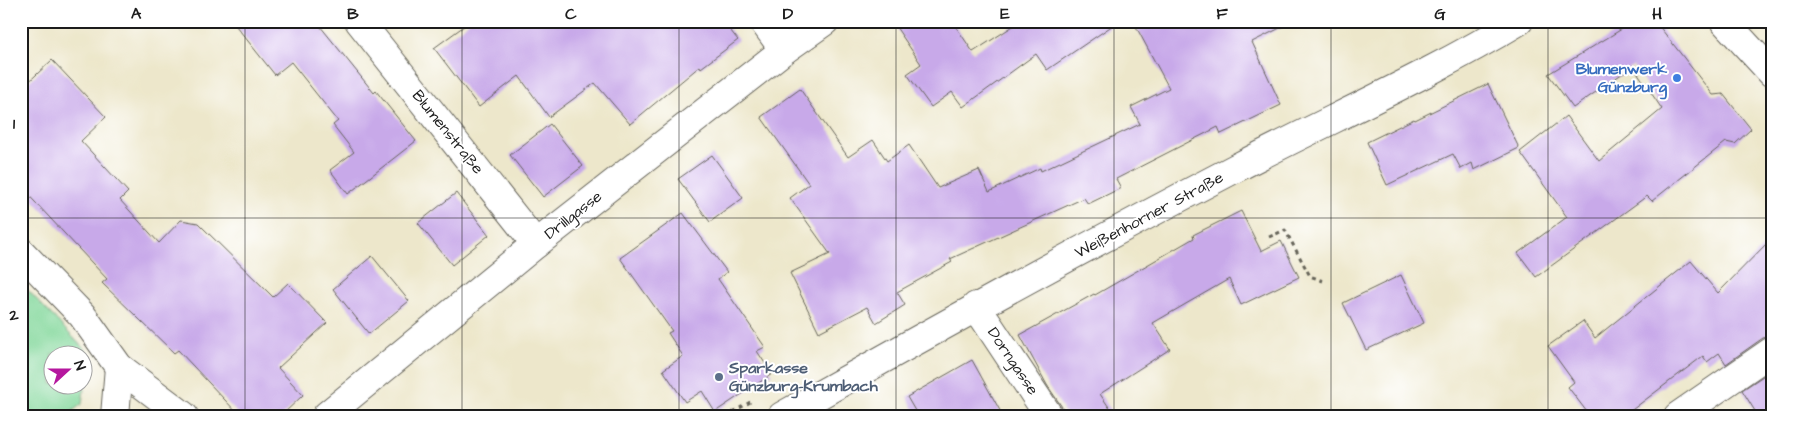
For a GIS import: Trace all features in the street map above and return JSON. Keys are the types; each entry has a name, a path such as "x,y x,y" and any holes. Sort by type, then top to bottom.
{"street":[{"name":"Blumenstraße","path":"359,21 536,244"},
{"path":"763,21 784,50"},
{"name":"Drillgasse","path":"327,415 536,244 784,50 825,21"},
{"name":"Weißenhorner Straße","path":"782,416 976,306 1236,168 1420,75 1519,21"},
{"path":"1724,21 1772,73"},
{"path":"21,252 82,315 119,367 184,416"},
{"name":"Dorngasse","path":"976,306 1049,416"},
{"path":"1678,416 1772,351"},
{"path":"115,416 119,367"}],"path":[{"path":"1269,237 1285,230 1310,276 1323,281"}],"green space":[{"path":"21,283 79,344 42,344 42,394 83,394 82,404 66,416 21,416"}],"building":[{"path":"232,21 316,21 374,93 376,91 416,141 348,194 330,170 354,152 333,125 338,121 291,62 275,75"},
{"path":"471,21 723,21 738,40 701,68 700,66 630,124 595,83 549,117 519,76 479,107 434,48"},
{"path":"892,21 952,21 973,52 1021,21 1119,21 1047,70 1036,54 963,107 952,92 931,107 907,74 921,64"},
{"path":"1133,21 1294,21 1252,42 1281,105 1221,134 1218,127 1116,179 1121,188 1088,204 1084,198 950,259 952,262 897,292 905,305 876,323 867,307 819,332 790,273 830,254 790,198 809,184 761,117 800,89 848,157 873,140 887,161 909,145 938,188 979,170 989,192 1040,168 1041,171 1140,124 1131,107 1169,88"},
{"path":"1635,21 1655,21 1713,95 1723,94 1751,129 1735,144 1726,142 1652,201 1647,196 1536,277 1518,253 1567,217 1520,152 1566,116 1599,161 1662,109 1633,66 1573,108 1548,74"},
{"path":"52,60 106,117 81,141 128,192 120,200 159,243 181,220 198,223 273,297 288,283 327,323 278,368 303,395 281,416 240,416 178,350 174,353 102,283 107,279 21,187 21,89"},
{"path":"1488,84 1519,148 1474,170 1472,163 1461,169 1453,154 1387,185 1367,142"},
{"path":"550,124 583,166 543,197 510,155"},
{"path":"712,155 743,198 710,222 678,179"},
{"path":"456,193 489,235 452,265 418,223"},
{"path":"1241,211 1261,251 1281,241 1299,277 1241,305 1229,279 1153,323 1170,349 1100,394 1115,416 1065,416 1062,407 1047,385 1020,335 1095,295 1194,238 1193,235"},
{"path":"683,213 727,272 718,279 765,347 757,351 772,374 715,412 702,391 685,402 663,370 683,356 668,333 672,331 620,258"},
{"path":"1772,238 1772,336 1763,338 1726,364 1719,353 1707,362 1703,356 1624,416 1590,416 1568,387 1574,382 1548,346 1583,321 1595,338 1691,261 1718,293"},
{"path":"372,256 409,301 369,334 333,289"},
{"path":"1401,275 1424,323 1366,350 1343,303"},
{"path":"972,360 1003,416 918,416 907,397"},
{"path":"1772,370 1772,416 1758,416 1742,390"}],"place":[{"name":"Blumenwerk Günzburg","path":"1677,78"},
{"name":"Sparkasse Günzburg-Krumbach","path":"719,377"}]}
